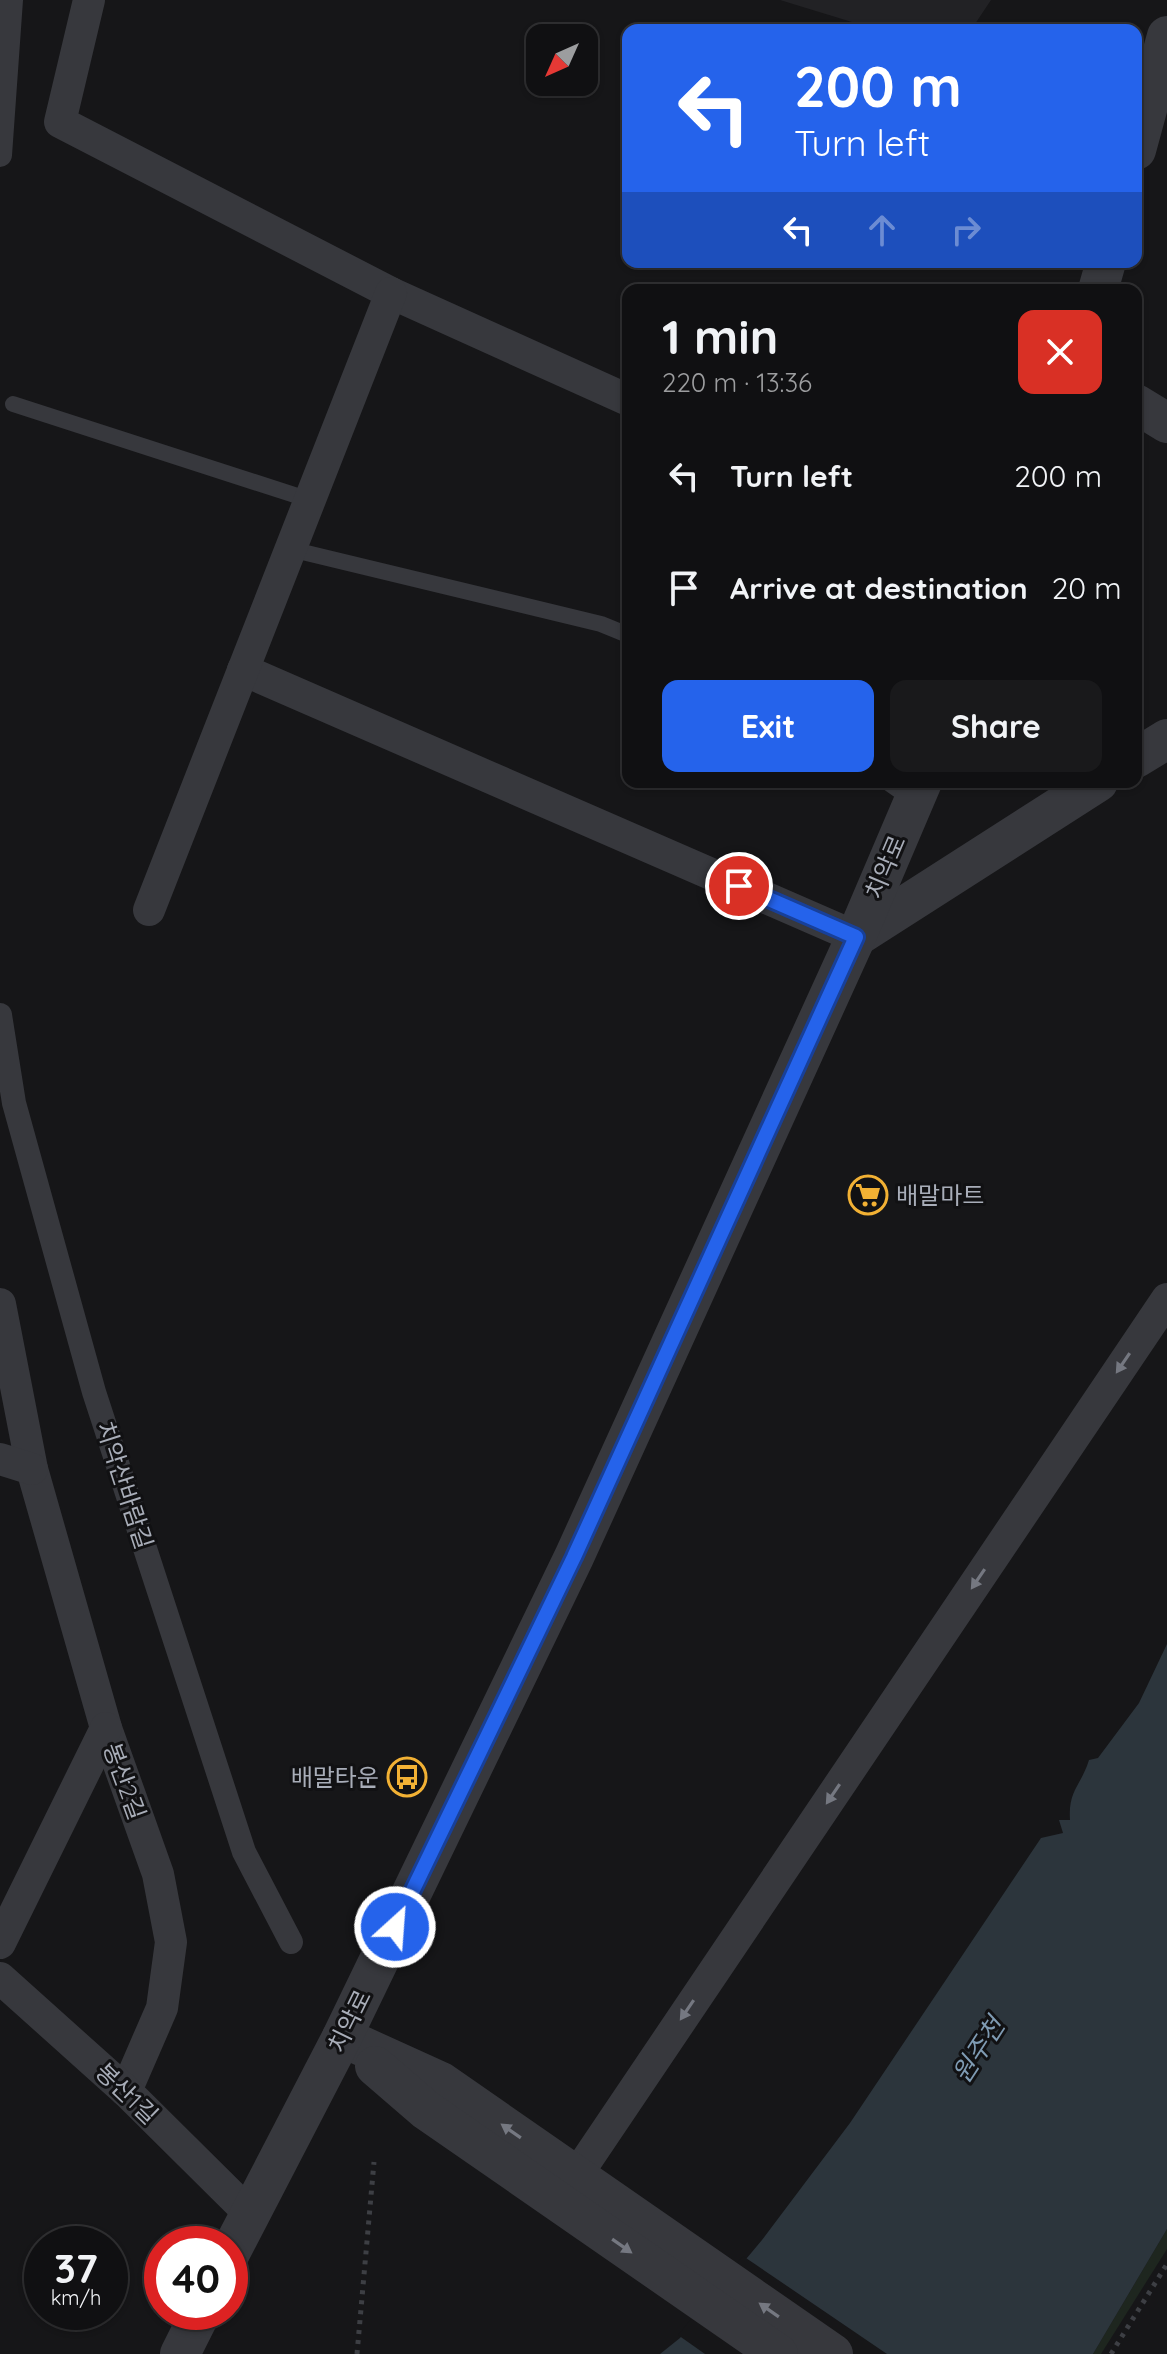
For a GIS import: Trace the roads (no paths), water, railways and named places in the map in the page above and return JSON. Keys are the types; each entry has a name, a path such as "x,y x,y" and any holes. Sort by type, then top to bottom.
{"street":[{"path":"0,155 11,0"},
{"path":"89,0 60,122 391,293 622,397"},
{"path":"1142,128 1167,36"},
{"path":"149,910 391,293"},
{"path":"1142,408 1167,423"},
{"path":"243,670 856,937 1089,788"},
{"path":"1142,754 1167,739"},
{"name":"치악로","path":"243,2226 342,2037 574,1557 856,937 907,788"},
{"name":"치악산바람길","path":"0,1015 14,1103 94,1392 244,1852 291,1942"},
{"path":"567,2189 1167,1299"},
{"name":"봉산2길","path":"0,1304 32,1469 106,1728 158,1874 171,1942 162,2008 126,2091"},
{"path":"0,1459 32,1469"},
{"path":"0,1943 106,1728"},
{"name":"봉산1길","path":"0,1978 126,2091 249,2213"},
{"path":"342,2037 426,2110 567,2189 833,2354"},
{"path":"567,2189 778,2354"},
{"path":"180,2354 192,2330"}],"lane":[{"path":"13,404 310,500"},
{"path":"290,549 601,624 622,633"}],"water":[{"name":"원주천","path":"1167,1644 1167,2229 1093,2354 660,2354 680,2338 762,2240 850,2123 1041,1838 1063,1833 1059,1820 1070,1820 1073,1795 1089,1760 1098,1758 1139,1703"}],"place":[{"name":"배말마트","path":"868,1195"},
{"name":"배말타운","path":"407,1777"}]}
